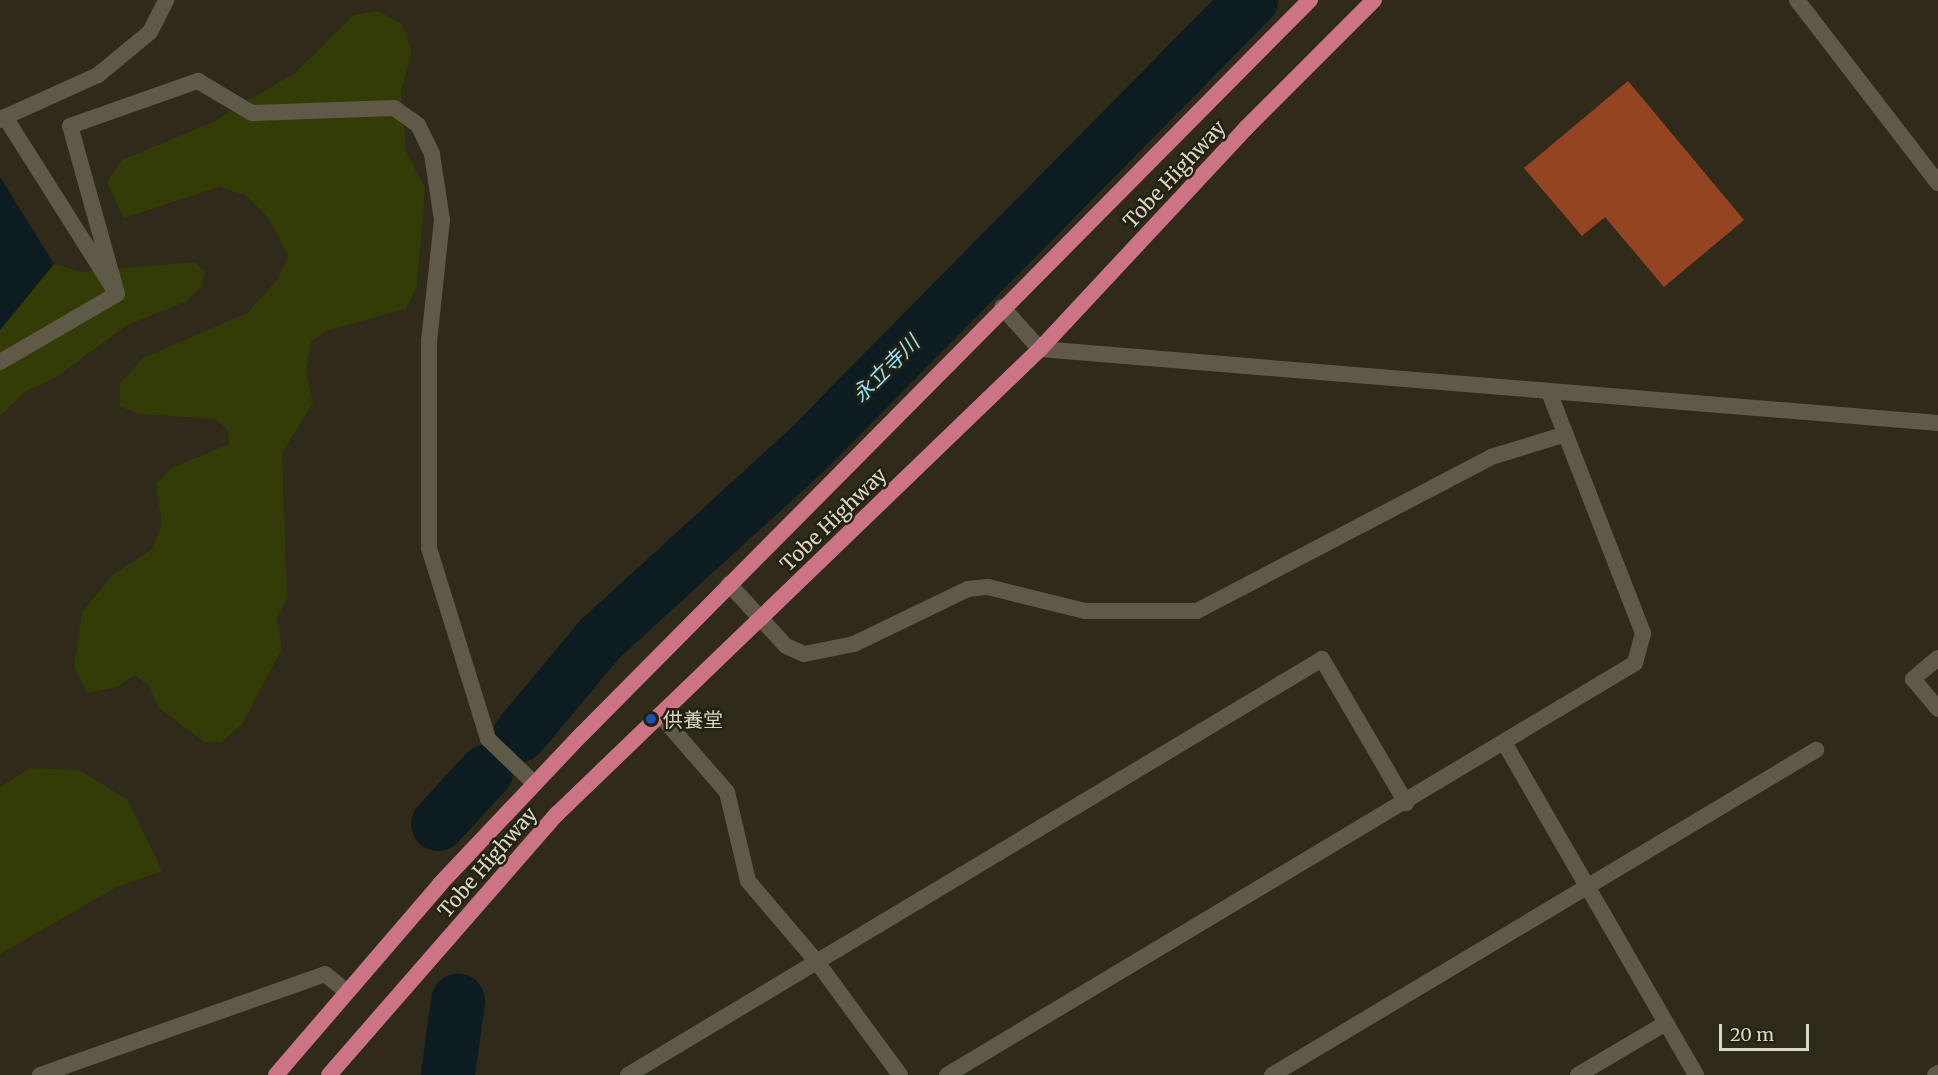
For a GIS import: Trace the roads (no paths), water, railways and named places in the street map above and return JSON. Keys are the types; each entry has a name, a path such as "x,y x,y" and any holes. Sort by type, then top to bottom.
{"highway":[{"name":"Tobe Highway","path":"276,1075 347,992 535,784 1002,307 1310,0"},
{"name":"Tobe Highway","path":"330,1075 557,814 1040,349 1246,128 1374,0"}],"street":[{"path":"117,294 3,118 98,75 150,32 166,0"},
{"path":"1797,0 1938,183"},
{"path":"117,294 70,126 198,81 252,113 394,108 418,125 432,154 442,220 429,341 429,548 488,739 535,784"},
{"path":"0,362 117,294"},
{"path":"1002,307 1040,349 1550,394 1938,423"},
{"path":"948,1075 1505,744 1635,663 1643,633 1550,394"},
{"path":"729,584 786,646 804,654 854,644 968,589 988,587 1085,611 1197,611 1491,457 1566,434"},
{"path":"1938,658 1913,679 1938,709"},
{"path":"628,1075 1322,659 1406,803"},
{"path":"660,715 727,792 748,881 817,962 900,1075"},
{"path":"1505,744 1589,886 1695,1075"},
{"path":"1272,1075 1816,750"},
{"path":"40,1075 325,974 347,992"},
{"path":"1578,1075 1666,1023"}],"waterway":[{"name":"永立寺川","path":"520,735 600,639 806,451 1251,0"},
{"name":"永立寺川","path":"438,824 486,772"},
{"name":"永立寺川","path":"448,1075 458,1001"}],"place":[{"name":"供養堂","path":"651,719"}]}
